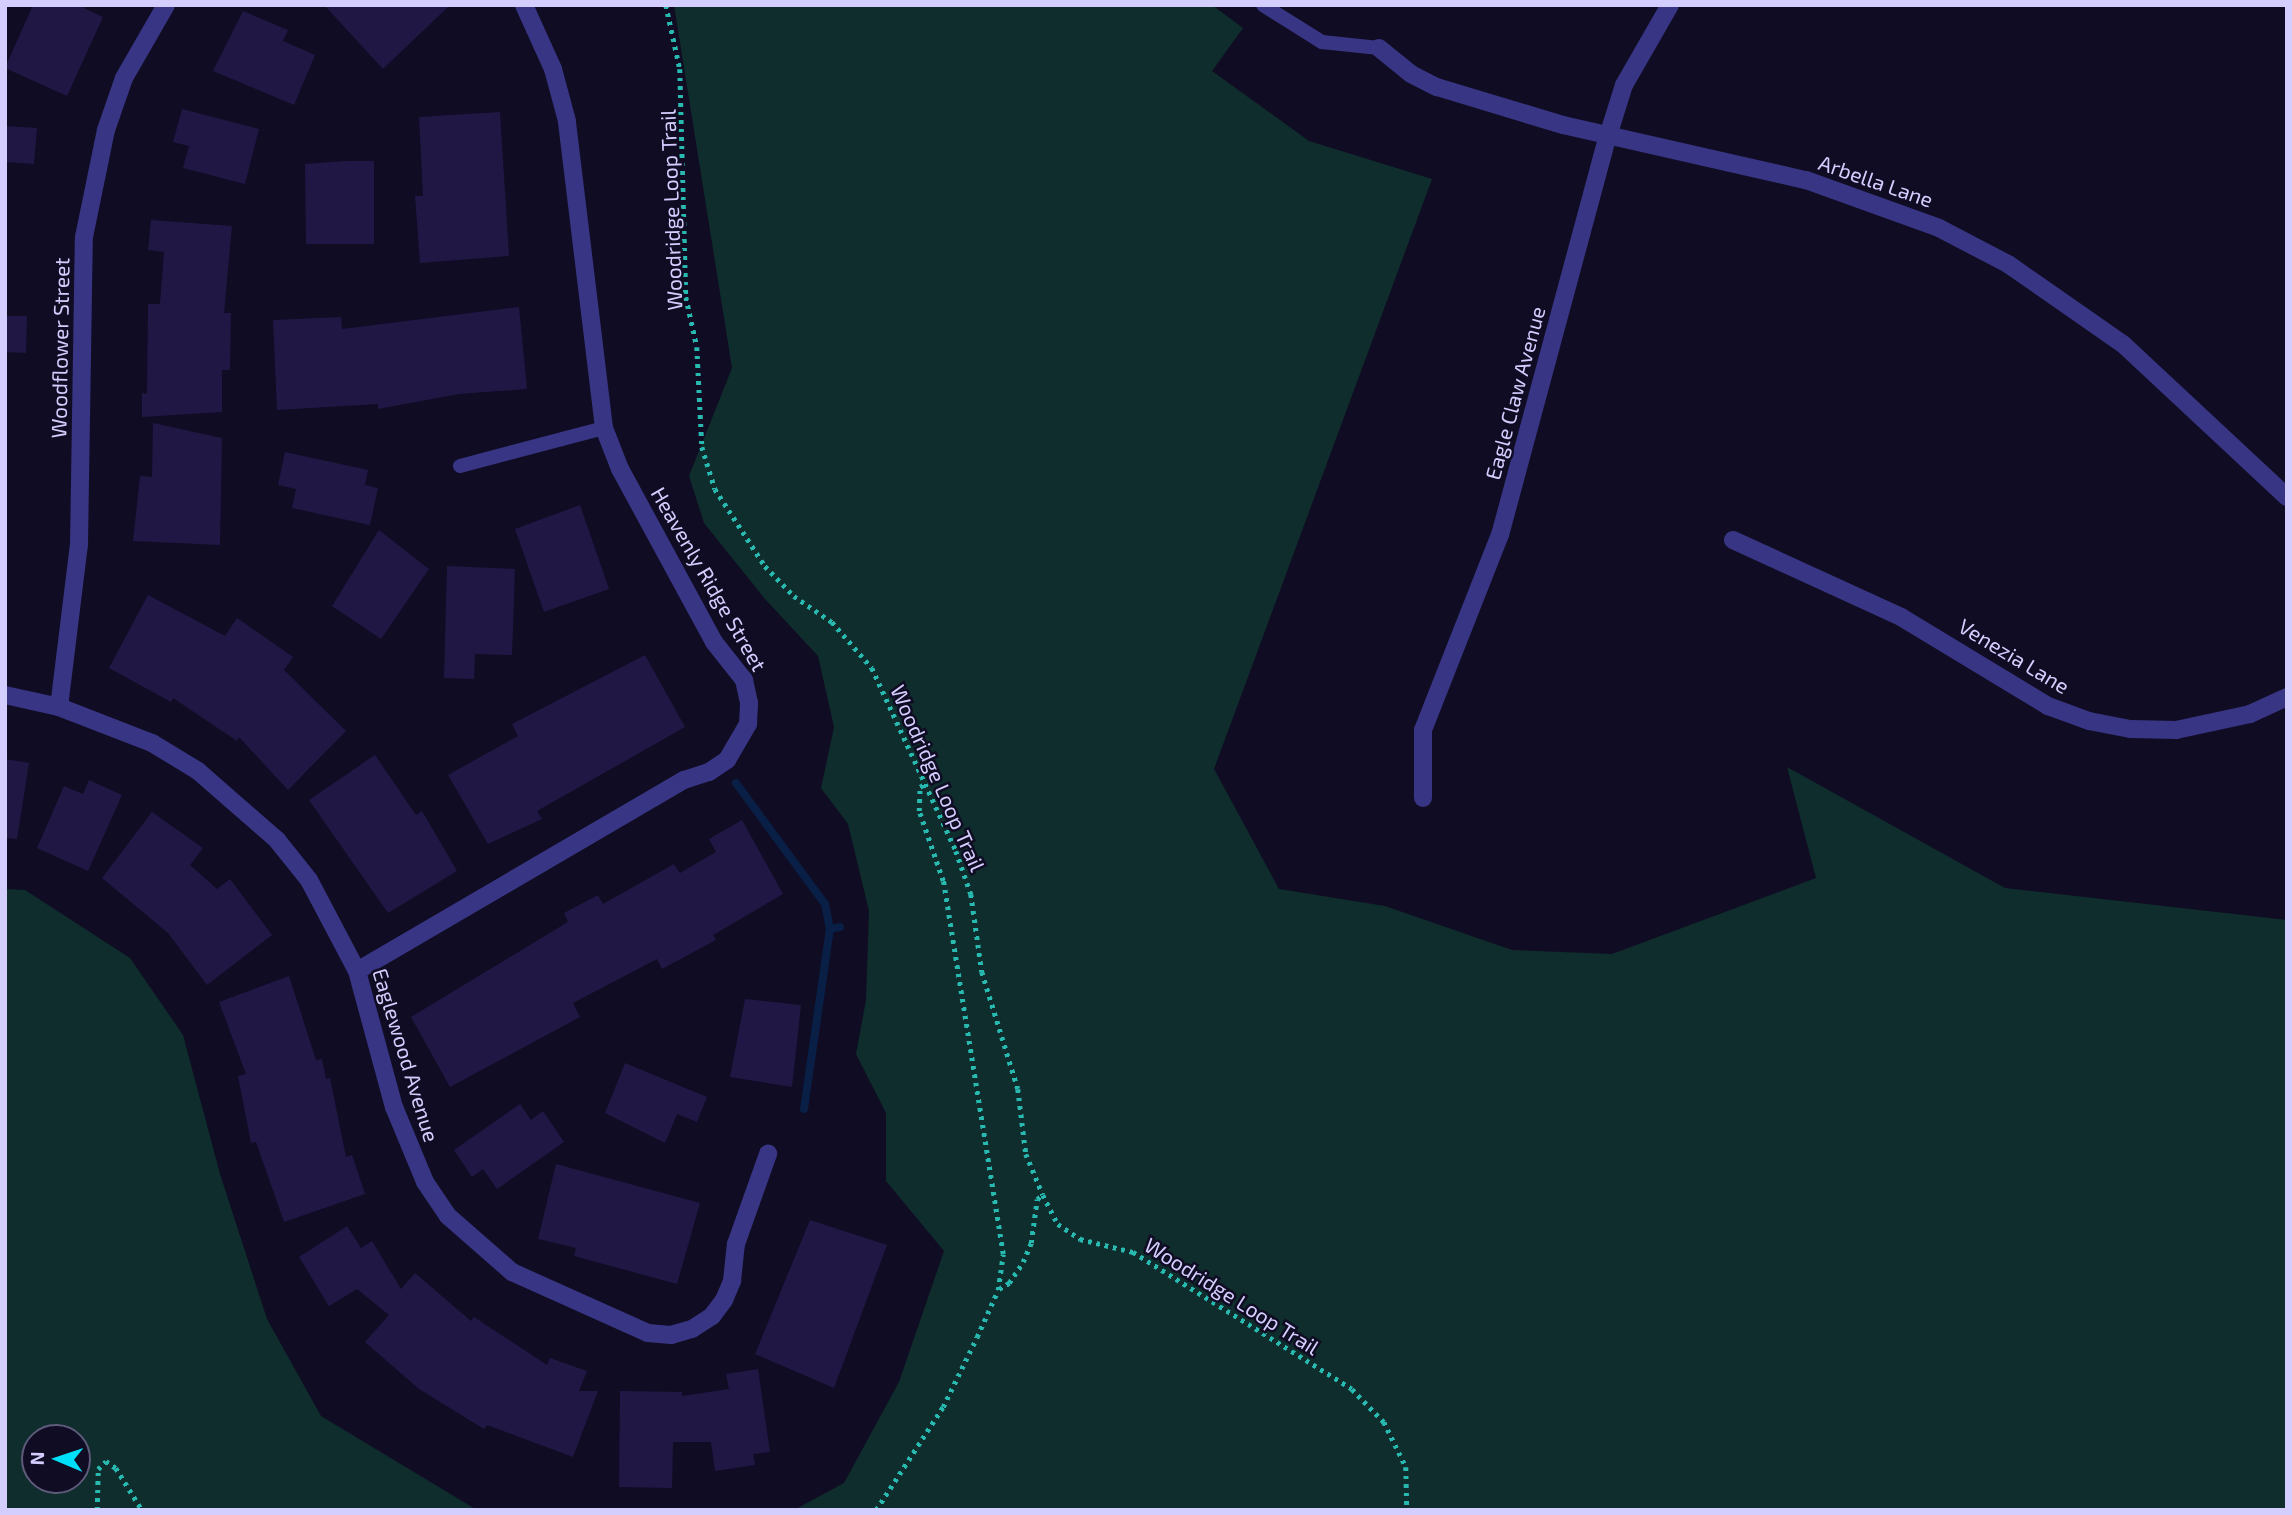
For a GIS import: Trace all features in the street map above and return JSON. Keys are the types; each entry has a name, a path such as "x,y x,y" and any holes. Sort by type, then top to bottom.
{"street":[{"name":"Woodflower Street","path":"60,707 79,545 85,237 106,130 124,78 166,5"},
{"name":"Heavenly Ridge Street","path":"357,971 684,780 709,772 740,744 749,703 744,680 714,642 620,469 604,428 567,121 553,69 524,5"},
{"name":"Eagle Claw Avenue","path":"1423,798 1423,730 1500,535 1608,136 1624,85 1670,5"},
{"name":"Arbella Lane","path":"1379,48 1411,74 1437,87 1608,136 1806,180 1874,201 2008,264 2124,345 2287,496"},
{"name":"Venezia Lane","path":"1733,540 1901,617 2048,706 2089,721 2130,729 2176,730 2250,714 2287,697"},
{"name":"Eaglewood Avenue","path":"5,695 60,707 152,743 239,802 309,880 357,971 398,1120 425,1182 478,1246 551,1293 606,1311 648,1333 671,1335 712,1316 732,1281 736,1244 768,1154"}],"lane":[{"path":"1263,5 1322,42 1379,48"},
{"path":"460,466 604,428"}],"path":[{"name":"Woodridge Loop Trail","path":"666,5 681,82 686,297 697,346 702,447 715,489 765,566 860,650 925,783 971,894 982,972 1018,1088 1026,1154 1043,1195 1058,1224 1080,1239 1133,1252 1352,1389 1384,1422 1406,1467 1407,1510"},
{"path":"876,1510 943,1407 998,1290 1003,1254 998,1209 970,1065 943,881 919,811 920,787 925,783"},
{"path":"998,1290 1009,1283 1023,1262 1031,1243 1037,1199 1043,1195"},
{"path":"97,1510 98,1469 106,1461 116,1468 142,1510"}],"green space":[{"path":"674,5 1212,5 1243,28 1212,71 1309,141 1432,179 1214,769 1279,889 1385,906 1512,950 1612,954 1816,878 1787,767 2005,888 2287,920 2287,1510 794,1510 844,1483 899,1382 944,1251 886,1181 886,1113 856,1054 866,1000 869,911 848,824 821,788 834,727 818,656 765,599 704,523 689,476 732,368"},
{"path":"5,889 25,890 130,958 183,1035 220,1174 267,1319 321,1416 477,1510 5,1510"}],"building":[{"path":"33,5 78,5 103,17 67,96 5,68"},
{"path":"324,5 450,5 383,69"},
{"path":"243,11 288,30 283,41 315,55 294,105 213,71"},
{"path":"182,109 259,129 245,184 183,168 189,146 173,142"},
{"path":"500,112 509,256 420,263 415,196 423,196 419,117"},
{"path":"5,126 37,128 34,164 5,162"},
{"path":"374,161 374,244 306,244 305,164"},
{"path":"151,220 232,226 224,313 231,313 230,370 222,370 222,412 142,417 142,393 147,394 148,304 160,304 164,252 148,250"},
{"path":"519,307 527,389 459,394 378,409 378,404 277,410 273,320 341,317 342,329"},
{"path":"5,316 27,316 26,353 5,352"},
{"path":"153,423 222,438 220,545 133,541 140,476 152,477"},
{"path":"285,452 368,470 365,485 378,488 370,525 292,508 296,489 278,485"},
{"path":"580,505 609,589 544,612 515,529"},
{"path":"379,530 429,569 381,639 332,606"},
{"path":"447,566 515,569 512,655 475,654 474,679 444,678"},
{"path":"148,595 225,636 237,618 293,657 284,670 346,731 288,790 239,737 237,741 173,698 171,702 109,668"},
{"path":"645,655 685,727 537,811 542,819 488,844 448,775 518,736 512,724"},
{"path":"375,755 416,815 422,811 457,871 388,913 309,800"},
{"path":"5,759 29,763 17,839 5,838"},
{"path":"89,780 122,795 88,871 37,848 64,786 83,794"},
{"path":"152,812 203,848 190,865 217,889 230,879 272,935 207,985 168,933 102,878"},
{"path":"742,820 783,894 713,935 716,940 662,969 657,959 573,1003 580,1017 450,1087 411,1017 568,922 564,913 598,895 603,904 674,864 680,873 716,852 709,839"},
{"path":"289,976 316,1060 322,1059 326,1079 330,1078 346,1157 352,1155 365,1194 284,1222 256,1142 251,1143 238,1076 246,1074 219,1002"},
{"path":"745,999 801,1005 792,1087 730,1077"},
{"path":"625,1063 707,1097 697,1122 677,1114 665,1143 605,1113"},
{"path":"520,1104 531,1120 543,1111 564,1142 497,1189 483,1169 472,1177 454,1150"},
{"path":"556,1164 700,1203 677,1284 574,1256 576,1248 538,1239"},
{"path":"810,1220 887,1245 834,1388 755,1354"},
{"path":"347,1226 361,1248 372,1241 401,1289 415,1273 471,1321 474,1317 547,1365 550,1358 587,1371 579,1391 598,1391 573,1457 487,1425 484,1429 419,1389 365,1342 389,1315 357,1289 329,1306 299,1257"},
{"path":"758,1369 770,1452 753,1454 755,1465 715,1471 711,1442 673,1442 672,1488 619,1487 620,1391 682,1392 682,1396 729,1389 726,1374"}],"waterway":[{"path":"736,783 825,904 830,929 840,927"},
{"path":"804,1109 830,929"}]}
